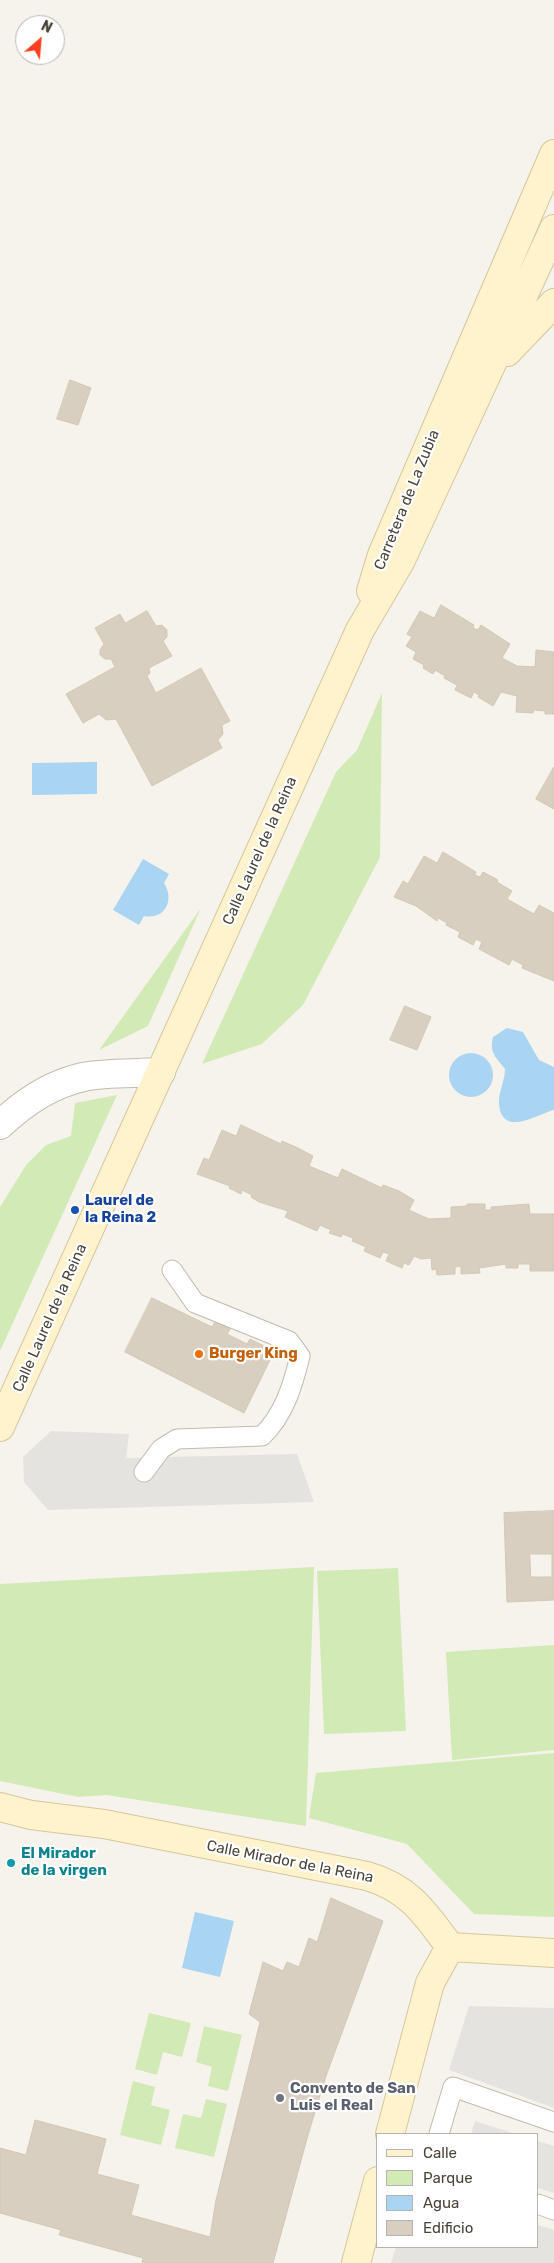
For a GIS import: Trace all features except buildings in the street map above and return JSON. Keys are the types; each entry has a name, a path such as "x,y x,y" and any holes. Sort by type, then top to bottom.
{"street":[{"name":"Carretera de La Zubia","path":"360,630 382,555 554,154"},
{"name":"Carretera de La Zubia","path":"360,630 400,562 554,229"},
{"path":"486,376 523,332 554,303"},
{"name":"Calle Laurel de la Reina","path":"0,1427 360,630"},
{"path":"0,1125 17,1108 48,1090 83,1077 161,1072"},
{"name":"Calle Mirador de la Reina","path":"0,1807 31,1815 104,1824 384,1881 414,1901 450,1947"},
{"path":"390,2133 430,1983 450,1947 554,1953"},
{"path":"356,2263 376,2189"}],"lane":[{"path":"144,1472 161,1449 177,1439 262,1436 275,1423 294,1381 300,1356 289,1341 195,1303 172,1270"},
{"path":"439,2133 453,2087 554,2122"},
{"path":"539,2204 554,2210"}],"green space":[{"path":"382,693 380,857 303,1005 262,1044 202,1064 336,772 357,750"},
{"path":"201,908 148,1026 99,1050"},
{"path":"117,1095 0,1351 0,1207 26,1165 46,1145 71,1136 75,1103"},
{"path":"314,1567 306,1826 106,1795 78,1797 0,1781 0,1584"},
{"path":"398,1568 406,1731 324,1734 317,1571"},
{"path":"554,1645 554,1750 452,1760 446,1652"},
{"path":"554,1753 554,1917 474,1914 407,1844 309,1818 316,1773"},
{"path":"149,2013 191,2023 182,2057 163,2052 157,2075 135,2069"},
{"path":"204,2026 242,2035 228,2091 208,2086 212,2067 196,2062"},
{"path":"133,2081 155,2087 151,2105 170,2110 161,2145 120,2135"},
{"path":"206,2099 227,2104 214,2157 175,2148 183,2114 201,2118"}],"shaded area":[{"path":"51,1431 129,1434 126,1458 297,1454 314,1502 48,1510 24,1482 23,1457"},
{"path":"469,2006 554,2008 554,2108 449,2070"},
{"path":"475,2121 513,2133 471,2133"},
{"path":"539,2141 554,2146 554,2193 539,2188"},
{"path":"539,2225 554,2230 554,2263 391,2263 396,2248 539,2248"}],"water":[{"path":"97,762 97,794 32,795 32,763"},
{"path":"143,859 169,874 164,883 167,889 168,902 162,912 158,915 144,916 139,925 113,910"},
{"path":"507,1028 523,1032 539,1060 554,1067 554,1110 531,1119 514,1122 507,1120 502,1114 499,1100 505,1069 494,1054 492,1042 493,1037"},
{"path":"471,1053 483,1057 489,1063 493,1075 489,1087 483,1093 471,1097 459,1093 453,1087 449,1075 453,1063 459,1057"},
{"path":"195,1912 234,1921 220,1977 182,1968"}],"place":[{"name":"Laurel de la Reina 2","path":"75,1210"},
{"name":"Burger King","path":"199,1354"},
{"name":"El Mirador de la virgen","path":"11,1863"},
{"name":"Convento de San Luis el Real","path":"280,2098"}]}
